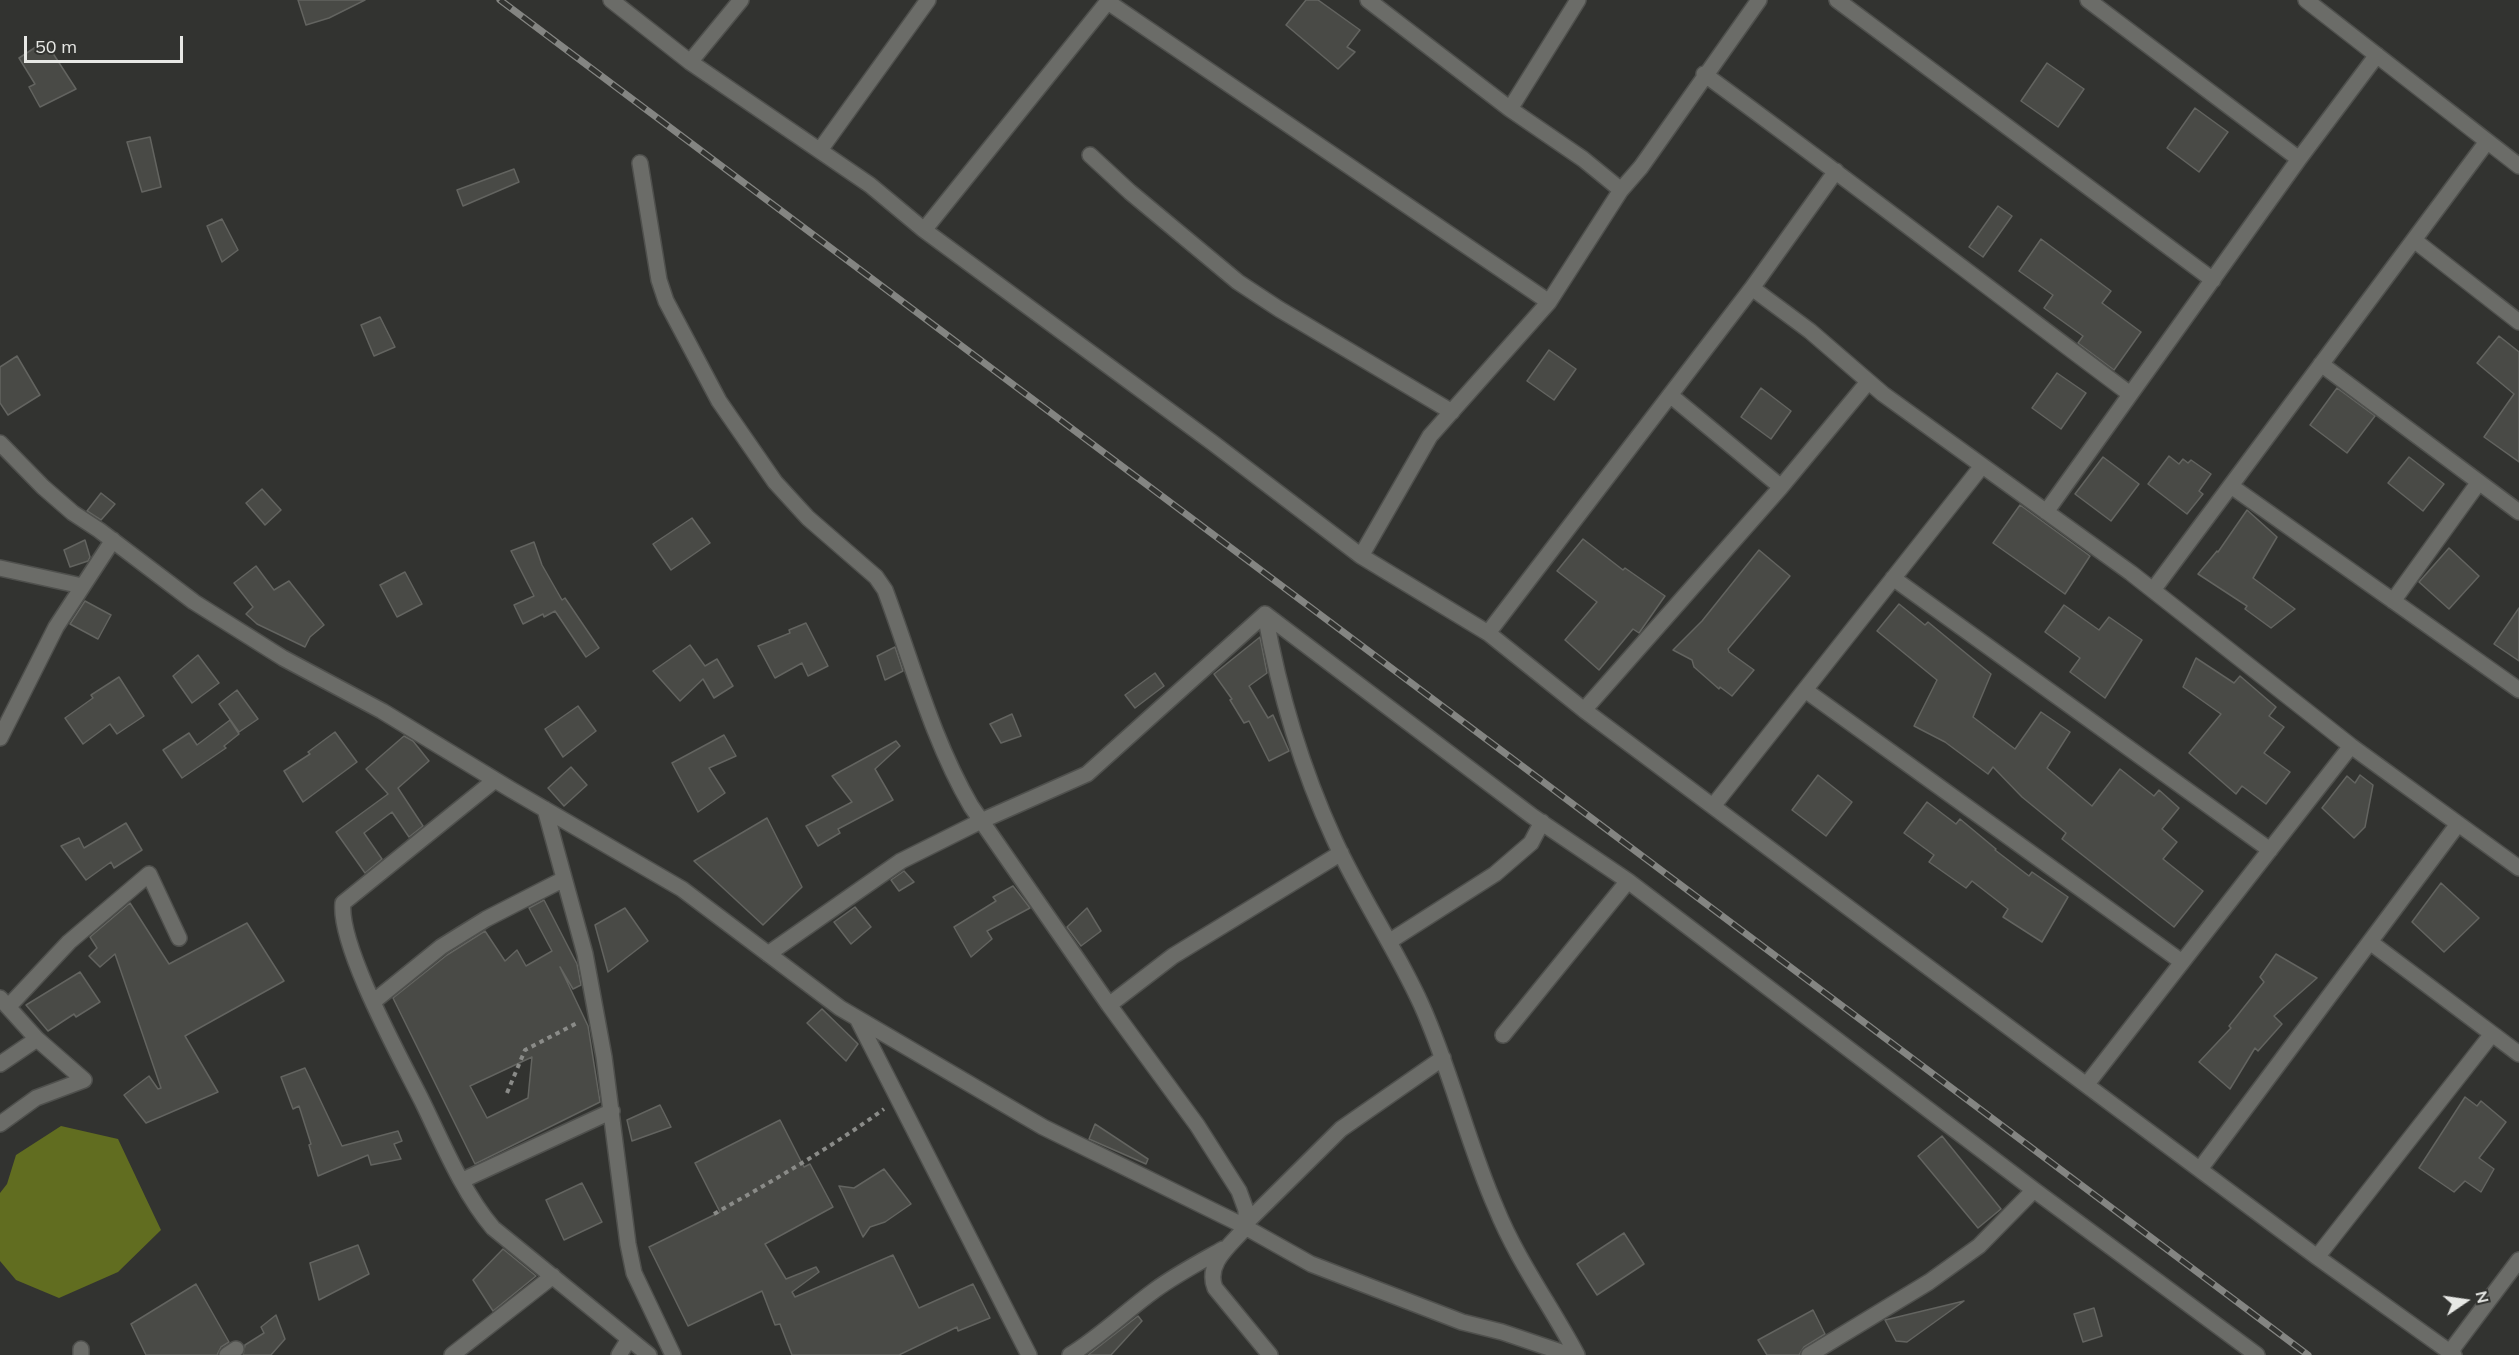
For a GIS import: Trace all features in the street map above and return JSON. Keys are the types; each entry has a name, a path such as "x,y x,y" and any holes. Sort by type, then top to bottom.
{"street":[{"path":"611,0 690,62 870,185 924,230 1362,556 1488,633 1584,710 2317,1257 2452,1354 2519,1260"},
{"path":"690,62 741,0"},
{"path":"820,150 928,0"},
{"path":"1368,0 1510,109 1584,159 1621,190"},
{"path":"1510,109 1578,0"},
{"path":"1362,556 1430,436 1549,302 1621,190 1641,167 1704,74 1759,0"},
{"path":"1837,0 2212,280"},
{"path":"2088,0 2300,159"},
{"path":"924,230 1109,1 1549,302"},
{"path":"2314,2 2486,143 2519,166"},
{"path":"2046,512 2377,55"},
{"path":"1704,74 2130,394"},
{"path":"2153,590 2486,143"},
{"path":"1089,155 1238,282 1452,412"},
{"path":"640,163 659,280 685,339 718,401 776,482 808,518 876,578 885,590 941,745 957,782 981,821 1109,1005 1197,1125 1239,1191 1246,1210 1246,1225"},
{"path":"1488,633 1752,288 1836,171"},
{"path":"2414,240 2519,322"},
{"path":"1752,288 1810,331 1868,382 2153,590 2351,746 2519,868"},
{"path":"2321,364 2519,512"},
{"path":"1584,710 1781,487 1868,382"},
{"path":"1670,395 1781,487"},
{"path":"0,443 43,487 73,513 113,540 194,602 283,658 382,711 682,889 857,1018 1043,1127 1246,1225 1311,1264 1462,1322 1502,1332 1570,1355"},
{"path":"1713,806 1982,466"},
{"path":"2393,601 2479,482"},
{"path":"2231,486 2519,690"},
{"path":"0,738 56,627 113,540"},
{"path":"0,568 82,586"},
{"path":"1893,578 2270,850"},
{"path":"768,954 901,861 981,821 1087,774 1265,614"},
{"path":"1265,614 1542,822 1628,881 2034,1190 2257,1355"},
{"path":"1265,614 1287,716 1314,792 1341,853 1390,941 1429,1020 1495,1207 1511,1241 1578,1355"},
{"path":"1805,690 2182,962"},
{"path":"2087,1084 2351,746"},
{"path":"495,780 343,903 342,914 347,934 374,1002 463,1180 484,1217 493,1228 649,1355"},
{"path":"545,809 585,954 612,1111 628,1244 634,1273 673,1355"},
{"path":"1390,941 1495,874 1531,843 1542,822"},
{"path":"2200,1169 2458,824"},
{"path":"1109,1005 1173,956 1341,853"},
{"path":"0,1124 36,1098 84,1080 37,1038 4,1002 69,942 149,874 179,938"},
{"path":"374,1002 441,947 486,919 564,879"},
{"path":"1503,1035 1628,881"},
{"path":"2370,942 2519,1054"},
{"path":"857,1018 1029,1355"},
{"path":"2317,1257 2492,1034"},
{"path":"0,1064 37,1038"},
{"path":"1270,1355 1215,1288 1211,1277 1213,1266 1246,1225 1341,1129 1443,1058"},
{"path":"463,1180 612,1111"},
{"path":"1809,1355 1929,1282 1979,1246 2034,1190"},
{"path":"1070,1355 1091,1343 1153,1291 1231,1245"},
{"path":"452,1355 553,1276"},
{"path":"619,1355 629,1339"}],"path":[{"path":"507,1094 525,1050 596,1014"},
{"path":"714,1214 839,1141 899,1098"}],"shaded area":[{"path":"61,1126 118,1139 161,1230 118,1272 59,1298 16,1280 0,1261 0,1193 7,1184 16,1155"}],"building":[{"path":"298,0 365,0 329,18 306,25"},
{"path":"1306,0 1318,0 1360,30 1347,47 1355,52 1338,69 1286,25"},
{"path":"45,41 76,89 40,107 29,87 35,84 19,58"},
{"path":"2047,63 2084,89 2058,127 2021,101"},
{"path":"2195,108 2228,132 2199,172 2167,148"},
{"path":"150,137 161,187 142,192 127,142"},
{"path":"514,169 519,182 463,206 457,190"},
{"path":"1998,206 2012,216 1983,257 1969,247"},
{"path":"222,219 238,250 222,262 207,226"},
{"path":"2041,239 2111,291 2102,303 2141,332 2114,370 2078,343 2083,336 2044,308 2053,295 2019,271"},
{"path":"380,317 395,347 374,356 361,325"},
{"path":"2499,336 2519,352 2519,462 2484,437 2514,394 2477,363"},
{"path":"1549,350 1576,369 1554,400 1527,381"},
{"path":"17,356 40,395 8,415 0,403 0,367"},
{"path":"2057,373 2086,393 2061,429 2032,408"},
{"path":"1761,388 1791,411 1771,439 1741,417"},
{"path":"2337,388 2375,416 2347,453 2310,425"},
{"path":"2169,456 2179,464 2183,459 2188,463 2191,460 2211,474 2199,491 2203,494 2187,514 2148,484"},
{"path":"2103,457 2139,484 2111,521 2075,494"},
{"path":"2409,457 2444,484 2423,511 2388,483"},
{"path":"262,489 281,510 265,525 246,503"},
{"path":"101,493 115,504 101,520 87,511"},
{"path":"2020,505 2090,556 2065,594 1993,543"},
{"path":"2247,510 2277,537 2253,578 2295,609 2271,628 2245,609 2247,606 2198,574 2218,552"},
{"path":"692,518 710,543 671,570 653,544"},
{"path":"1583,539 1623,570 1625,568 1665,596 1639,633 1633,629 1599,670 1565,640 1597,602 1557,571"},
{"path":"85,540 90,557 88,561 70,567 64,550"},
{"path":"534,542 542,565 562,600 565,598 599,648 586,657 555,611 523,624 514,605 534,596 511,551"},
{"path":"2449,548 2479,576 2449,609 2419,582"},
{"path":"1759,550 1790,576 1728,649 1754,670 1732,696 1720,687 1719,689 1694,667 1692,660 1673,650 1702,621"},
{"path":"256,566 274,590 289,581 324,625 310,637 305,647 257,624 246,614 253,607 234,583"},
{"path":"405,572 422,604 397,617 380,585"},
{"path":"85,601 111,615 98,639 70,624"},
{"path":"1899,604 1925,625 1928,622 1991,674 1973,717 2015,749 2041,712 2070,732 2047,768 2092,806 2120,769 2154,796 2159,790 2179,808 2162,829 2177,842 2163,859 2203,891 2174,927 2062,839 2066,833 2022,797 1993,767 1988,774 1945,742 1914,726 1937,680 1877,631"},
{"path":"2064,605 2099,630 2109,617 2142,640 2105,698 2070,672 2080,658 2045,632"},
{"path":"2519,608 2519,661 2494,644"},
{"path":"806,623 828,666 808,676 802,663 775,678 758,646 790,633 789,630"},
{"path":"1260,637 1267,673 1249,686 1268,718 1273,715 1289,751 1269,761 1249,721 1244,723 1230,700 1232,699 1214,674"},
{"path":"690,645 705,666 717,659 733,686 714,698 703,679 680,701 653,671"},
{"path":"895,647 903,671 885,680 877,656"},
{"path":"198,655 219,683 192,703 173,676"},
{"path":"2196,658 2234,683 2240,676 2276,707 2269,716 2284,727 2264,753 2290,772 2266,804 2242,786 2236,794 2189,753 2221,714 2183,687"},
{"path":"1155,673 1164,686 1135,708 1125,695"},
{"path":"119,677 144,716 117,734 110,724 83,744 65,718 93,698 91,695"},
{"path":"237,690 258,719 239,732 219,704"},
{"path":"578,706 596,731 563,757 545,729"},
{"path":"1012,714 1021,736 1001,743 990,724"},
{"path":"230,720 239,734 224,746 226,748 182,778 163,750 189,733 197,745"},
{"path":"335,732 357,762 303,802 284,771 310,754 308,752"},
{"path":"724,735 736,756 709,768 725,793 698,812 672,763"},
{"path":"404,736 413,741 429,761 398,788 423,826 409,837 392,812 364,833 382,859 365,873 336,832 388,794 366,769"},
{"path":"896,741 900,746 875,769 893,800 838,829 840,833 818,846 806,826 852,802 832,776"},
{"path":"571,767 587,785 564,806 548,788"},
{"path":"1818,775 1852,802 1826,836 1792,810"},
{"path":"2360,775 2373,785 2365,827 2354,838 2322,808 2347,776 2355,783"},
{"path":"1927,802 1956,824 1960,819 2029,876 2032,872 2068,897 2042,942 2003,917 2008,909 1972,881 1966,888 1929,862 1934,855 1904,833"},
{"path":"767,818 802,887 763,925 694,861"},
{"path":"126,823 142,850 114,868 111,862 86,880 61,846 79,838 84,848"},
{"path":"904,871 914,882 899,891 891,880"},
{"path":"2441,883 2479,918 2444,952 2412,922"},
{"path":"1013,886 1030,908 987,931 992,939 971,957 954,927 996,901 993,897"},
{"path":"544,900 577,964 581,985 573,989 560,967 588,1026 600,1102 475,1164 393,998 447,955 485,931 505,961 517,950 526,966 552,951 529,908","holes":["532,1057 528,1098 487,1118 470,1086"]},
{"path":"130,903 169,964 247,923 284,981 185,1036 218,1092 146,1123 124,1095 149,1076 158,1089 161,1088 115,954 100,967 89,956 97,948 90,937"},
{"path":"855,907 871,927 851,944 834,922"},
{"path":"625,908 648,941 608,972 595,925"},
{"path":"1087,908 1101,931 1081,946 1067,927"},
{"path":"2276,954 2317,978 2274,1016 2282,1024 2258,1051 2255,1048 2230,1089 2199,1062 2231,1028 2229,1026 2264,982 2260,977"},
{"path":"80,972 100,1002 76,1017 74,1014 48,1031 26,1005"},
{"path":"822,1009 858,1044 846,1061 807,1023"},
{"path":"305,1068 342,1146 398,1131 402,1141 394,1144 401,1159 371,1165 368,1155 318,1176 299,1106 293,1109 281,1077"},
{"path":"2465,1097 2477,1106 2481,1101 2506,1122 2479,1158 2494,1169 2481,1192 2465,1181 2454,1192 2419,1168"},
{"path":"660,1105 671,1127 632,1141 627,1120"},
{"path":"780,1120 804,1167 810,1164 833,1207 765,1244 786,1279 816,1267 819,1272 792,1292 795,1297 893,1255 919,1308 973,1284 990,1318 958,1331 957,1327 899,1355 792,1355 780,1324 775,1325 762,1291 688,1326 649,1247 720,1212 695,1163"},
{"path":"1095,1124 1148,1159 1146,1164 1089,1139"},
{"path":"1942,1136 2001,1209 1978,1228 1918,1156"},
{"path":"884,1169 911,1204 885,1222 870,1227 863,1237 839,1186 854,1188"},
{"path":"582,1183 602,1222 564,1240 546,1200"},
{"path":"1624,1233 1644,1264 1597,1295 1577,1264"},
{"path":"358,1245 369,1274 319,1300 310,1263"},
{"path":"503,1249 536,1276 493,1311 473,1280"},
{"path":"196,1284 229,1342 221,1347 217,1355 146,1355 131,1324"},
{"path":"1964,1301 1907,1342 1896,1341 1885,1320"},
{"path":"2094,1308 2102,1336 2083,1342 2074,1314"},
{"path":"1813,1310 1825,1334 1804,1347 1799,1355 1767,1355 1758,1340"},
{"path":"276,1315 285,1339 271,1355 243,1355 245,1345 264,1333 261,1327"},
{"path":"1138,1316 1142,1321 1111,1355 1088,1355"}],"railway":[{"path":"500,0 2308,1355"}]}
